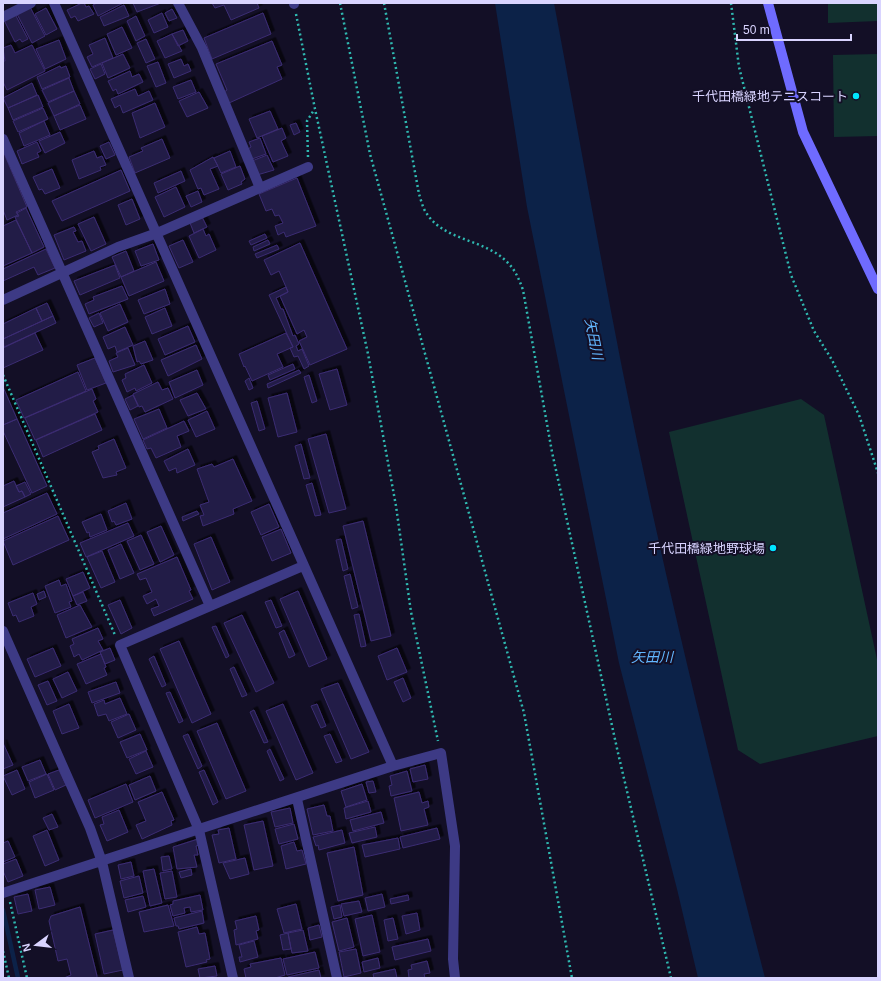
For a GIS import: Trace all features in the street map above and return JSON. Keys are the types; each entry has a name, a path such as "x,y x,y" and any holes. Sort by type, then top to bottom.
{"street":[{"path":"3,17 32,3"},
{"path":"54,3 158,233 303,566 393,766"},
{"path":"178,3 202,48 260,188"},
{"path":"768,3 803,132 878,289"},
{"path":"3,139 210,606"},
{"path":"3,300 118,248 158,233 308,167"},
{"path":"233,978 199,830 120,645 303,566"},
{"path":"3,631 90,828 102,862 129,978"},
{"path":"5,892 297,799 393,766 441,753 455,846 453,959 455,978"},
{"path":"297,799 336,978"}],"path":[{"path":"340,3 370,154 524,713 572,978"},
{"path":"384,3 418,194 427,214 446,232 489,250 506,260 517,274 523,290 554,460 618,753 671,978"},
{"path":"731,3 739,67 791,275 814,331 832,360 859,415 878,473"},
{"path":"294,4 369,362 396,506 411,612 441,753"},
{"path":"308,167 307,121 315,109"},
{"path":"3,375 120,645"},
{"path":"5,892 27,978"},
{"path":"3,951 9,978"}],"green space":[{"path":"828,3 878,3 878,21 828,23"},
{"name":"千代田橋緑地テニスコート","path":"878,54 878,136 834,137 833,55"},
{"name":"千代田橋緑地野球場","path":"801,399 824,415 878,664 878,736 760,764 738,750 669,432"}],"water":[{"name":"矢田川","path":"495,3 554,3 613,322 654,521 726,826 765,978 698,978 677,889 619,663 527,207"}],"building":[{"path":"84,3 86,7 89,6 94,14 78,21 75,16 71,18 67,10"},
{"path":"97,3 123,3 98,16 93,5"},
{"path":"133,3 161,3 137,12"},
{"path":"212,3 257,3 259,8 231,20 224,5 215,8"},
{"path":"124,5 129,16 104,26 100,17"},
{"path":"30,7 45,36 32,43 17,14"},
{"path":"46,8 57,29 46,35 35,14"},
{"path":"172,9 177,18 169,21 165,13"},
{"path":"162,13 168,27 154,33 148,20"},
{"path":"263,13 271,34 212,59 204,38"},
{"path":"15,14 28,39 22,42 20,39 15,42 4,20"},
{"path":"136,16 145,36 136,41 127,21"},
{"path":"122,27 132,48 116,55 107,34"},
{"path":"183,30 188,41 178,46 172,34"},
{"path":"172,34 182,51 165,58 157,41"},
{"path":"105,38 113,58 92,67 87,57 93,54 89,45"},
{"path":"146,39 155,59 146,63 137,43"},
{"path":"59,40 66,59 45,69 36,49"},
{"path":"272,41 282,65 277,67 282,79 229,103 224,92 227,90 216,64"},
{"path":"11,45 15,53 32,45 45,71 7,90 3,82 3,61 5,61 3,48"},
{"path":"123,54 130,68 108,78 102,63"},
{"path":"181,59 184,66 188,64 191,71 174,78 168,64"},
{"path":"158,62 166,83 156,87 147,66"},
{"path":"101,64 105,74 95,79 90,69"},
{"path":"60,66 61,68 66,66 70,77 42,89 37,77"},
{"path":"130,71 132,77 139,74 143,82 118,94 116,89 113,91 108,81"},
{"path":"69,78 74,91 48,102 42,90"},
{"path":"191,80 196,92 178,99 173,87"},
{"path":"32,83 37,95 8,108 3,98"},
{"path":"135,89 138,96 149,91 153,100 123,113 120,105 115,108 111,99"},
{"path":"74,91 80,104 54,116 48,103"},
{"path":"199,92 208,108 187,117 179,101"},
{"path":"38,95 43,107 13,120 8,108"},
{"path":"155,103 165,127 140,138 132,113"},
{"path":"80,105 86,119 60,130 54,116"},
{"path":"43,108 48,119 18,132 13,121"},
{"path":"270,111 278,129 257,138 249,119"},
{"path":"44,121 50,135 24,146 19,133"},
{"path":"296,123 300,132 294,135 290,125"},
{"path":"282,128 286,138 281,141 288,156 273,162 262,136"},
{"path":"60,132 65,143 45,153 39,141"},
{"path":"260,138 266,154 252,159 248,149 251,147 249,142"},
{"path":"162,139 170,158 135,173 129,157 143,151 141,148"},
{"path":"37,142 41,151 37,153 39,157 22,164 17,151"},
{"path":"109,142 115,155 106,159 100,146"},
{"path":"3,151 27,207 16,212 18,215 7,220 3,210"},
{"path":"94,151 97,158 102,156 106,165 100,167 101,170 79,179 72,160"},
{"path":"230,151 236,167 221,173 214,158"},
{"path":"267,155 274,170 257,175 252,161"},
{"path":"213,157 218,166 210,169 219,189 204,195 201,188 198,189 190,170"},
{"path":"240,166 245,179 241,182 242,184 228,190 221,174"},
{"path":"52,169 60,188 45,194 42,189 39,190 33,177"},
{"path":"121,170 130,191 62,221 52,201"},
{"path":"181,171 185,181 158,193 154,183"},
{"path":"297,178 316,226 286,237 284,232 278,235 275,226 283,223 279,215 275,216 272,209 266,211 259,194"},
{"path":"176,187 185,207 164,217 155,197"},
{"path":"198,191 202,202 191,207 186,196"},
{"path":"132,199 140,219 126,225 118,205"},
{"path":"26,208 44,247 32,253 15,217 19,216 17,213"},
{"path":"94,217 106,244 91,251 78,224"},
{"path":"202,217 207,227 194,233 190,223"},
{"path":"16,220 32,253 3,266 3,226"},
{"path":"74,227 76,231 73,232 78,242 82,241 86,251 64,260 54,235"},
{"path":"203,229 206,236 209,234 216,250 199,258 189,236"},
{"path":"265,234 267,238 251,245 249,241"},
{"path":"183,240 193,262 179,268 169,246"},
{"path":"268,240 270,244 254,251 253,247"},
{"path":"300,243 347,349 310,365 299,341 307,337 304,330 297,334 280,296 288,292 279,271 271,275 264,260"},
{"path":"153,244 159,260 141,266 135,251"},
{"path":"277,245 279,249 257,258 255,254"},
{"path":"46,249 55,268 38,275 34,267 3,281 3,269"},
{"path":"126,251 134,271 121,277 112,257"},
{"path":"156,262 164,281 129,296 121,277"},
{"path":"115,265 120,278 80,295 74,281"},
{"path":"122,286 128,299 89,314 85,304 94,300 93,297"},
{"path":"286,287 288,292 276,298 281,309 283,309 293,336 295,335 299,344 296,346 298,351 302,349 309,366 304,369 298,356 294,357 290,348 293,347 269,295"},
{"path":"165,289 170,304 144,314 138,300"},
{"path":"47,303 53,316 42,321 36,308"},
{"path":"120,304 128,322 108,331 100,313"},
{"path":"36,308 42,321 3,339 3,324"},
{"path":"165,308 172,326 152,334 145,317"},
{"path":"99,313 103,323 94,327 89,318"},
{"path":"53,316 56,323 4,347 3,339"},
{"path":"188,326 195,342 165,355 158,339"},
{"path":"125,327 133,345 117,352 115,346 108,349 103,337"},
{"path":"35,333 43,350 3,368 3,348"},
{"path":"286,333 293,347 277,354 283,367 252,381 239,354"},
{"path":"145,341 153,360 141,364 139,361 137,362 133,346"},
{"path":"196,345 202,359 168,376 161,360"},
{"path":"128,348 135,365 113,372 109,361 118,357 116,353"},
{"path":"95,358 106,383 87,390 77,365"},
{"path":"293,364 295,369 270,380 268,375"},
{"path":"144,365 152,383 136,391 135,388 127,392 122,380 126,378 125,374"},
{"path":"337,369 347,405 330,410 319,374"},
{"path":"197,370 203,385 175,398 169,382"},
{"path":"299,370 301,373 268,388 267,384"},
{"path":"78,372 86,391 24,418 16,400"},
{"path":"309,375 317,401 312,403 304,377"},
{"path":"249,378 253,388 249,390 245,381"},
{"path":"158,382 162,390 168,388 173,399 145,412 142,406 139,407 133,394"},
{"path":"3,387 17,419 3,425"},
{"path":"92,389 96,399 93,401 98,412 35,440 25,418"},
{"path":"197,393 206,409 188,416 180,400"},
{"path":"287,393 297,432 278,437 268,398"},
{"path":"133,395 138,406 130,410 125,399"},
{"path":"257,401 265,429 259,431 251,403"},
{"path":"159,409 167,428 143,439 134,419"},
{"path":"207,411 215,429 196,437 188,420"},
{"path":"95,414 102,430 43,457 36,440"},
{"path":"17,419 47,486 32,493 3,431 3,425"},
{"path":"184,421 189,431 177,436 181,447 156,458 151,448 147,449 143,440"},
{"path":"326,434 346,509 329,513 308,439"},
{"path":"114,439 126,468 116,472 117,475 103,478 92,452 99,449 98,446"},
{"path":"301,444 310,478 304,479 295,446"},
{"path":"188,449 195,465 177,473 176,468 169,471 164,461"},
{"path":"233,459 252,501 233,509 234,514 203,526 200,516 204,515 200,505 209,502 197,469 212,464 214,467"},
{"path":"14,481 19,492 22,491 25,497 3,507 3,486"},
{"path":"25,482 31,494 25,497 22,491 19,492 16,486"},
{"path":"312,483 321,515 315,516 306,485"},
{"path":"47,493 57,514 3,539 3,513"},
{"path":"126,503 132,519 116,525 114,521 112,522 108,511"},
{"path":"269,504 279,527 261,535 251,512"},
{"path":"197,511 199,514 183,521 182,517"},
{"path":"101,514 107,530 90,537 89,532 87,533 82,522"},
{"path":"58,516 69,540 13,565 3,541"},
{"path":"363,521 391,636 371,641 343,526"},
{"path":"128,523 134,536 86,557 80,543"},
{"path":"161,526 174,555 160,562 147,532"},
{"path":"281,529 291,553 272,561 262,537"},
{"path":"141,535 154,564 140,570 127,541"},
{"path":"211,537 230,582 212,590 194,544"},
{"path":"341,539 348,569 343,571 336,540"},
{"path":"121,544 134,573 120,579 108,550"},
{"path":"102,551 115,582 101,588 87,557"},
{"path":"177,557 191,590 189,591 193,599 154,616 151,609 159,606 156,599 147,604 143,596 152,592 146,578 140,580 137,574"},
{"path":"83,572 90,588 73,596 66,579"},
{"path":"350,574 358,607 352,609 344,576"},
{"path":"59,580 61,586 66,584 72,601 69,602 71,607 55,613 45,586"},
{"path":"44,591 46,597 39,600 37,594"},
{"path":"298,591 327,659 309,667 280,599"},
{"path":"83,592 87,601 77,605 73,596"},
{"path":"33,593 37,604 31,607 34,616 19,622 16,615 13,616 8,603"},
{"path":"120,600 132,628 121,634 108,605"},
{"path":"271,600 282,626 276,628 265,602"},
{"path":"80,605 92,627 66,638 57,615"},
{"path":"359,614 366,646 361,647 354,615"},
{"path":"242,615 274,683 256,692 224,623"},
{"path":"216,626 229,656 226,658 212,627"},
{"path":"98,628 103,639 98,641 103,650 82,660 79,654 74,657 70,646 74,644 72,639"},
{"path":"284,630 295,655 289,658 279,633"},
{"path":"179,641 211,714 192,723 160,649"},
{"path":"53,648 61,666 35,677 27,659"},
{"path":"110,648 115,660 105,664 100,652"},
{"path":"397,648 407,672 387,680 378,656"},
{"path":"101,654 106,667 104,668 107,675 86,684 77,664"},
{"path":"154,656 166,685 162,687 149,659"},
{"path":"234,667 247,695 242,697 230,669"},
{"path":"68,672 77,691 62,698 53,679"},
{"path":"403,678 411,698 403,702 394,682"},
{"path":"48,681 57,701 47,705 38,685"},
{"path":"116,682 120,693 92,703 88,692"},
{"path":"338,683 369,752 351,759 321,689"},
{"path":"170,692 183,721 179,723 166,693"},
{"path":"120,698 127,714 109,721 106,714 98,716 94,704 104,700 105,704"},
{"path":"69,704 79,728 62,734 53,711"},
{"path":"283,704 313,773 296,780 266,711"},
{"path":"317,704 326,726 321,728 311,706"},
{"path":"254,710 268,742 264,743 250,712"},
{"path":"129,714 136,730 118,738 111,722"},
{"path":"217,723 246,791 226,799 197,731"},
{"path":"140,734 147,750 127,758 120,742"},
{"path":"188,734 202,766 198,769 183,736"},
{"path":"330,734 342,761 336,763 324,736"},
{"path":"3,743 13,765 3,769"},
{"path":"270,749 284,779 280,781 267,751"},
{"path":"146,751 153,767 136,774 129,759"},
{"path":"40,760 46,774 28,781 22,767"},
{"path":"425,765 428,779 413,782 410,769"},
{"path":"17,770 25,789 12,795 3,776"},
{"path":"59,770 66,785 55,790 48,774"},
{"path":"204,770 218,802 213,805 199,772"},
{"path":"407,771 412,791 391,796 389,786 392,785 390,776"},
{"path":"47,774 54,790 35,798 29,782"},
{"path":"150,776 156,791 135,800 129,785"},
{"path":"373,781 376,792 369,793 366,782"},
{"path":"126,784 133,802 95,818 88,800"},
{"path":"362,784 367,800 346,807 341,791"},
{"path":"162,792 174,820 171,821 172,825 142,839 136,825 146,821 138,802"},
{"path":"419,792 422,803 428,801 429,807 424,809 428,825 401,831 394,798"},
{"path":"368,801 371,812 346,819 344,808"},
{"path":"324,805 327,816 330,816 333,831 313,835 307,809"},
{"path":"290,808 293,823 275,827 271,812"},
{"path":"119,810 128,832 107,841 100,825 104,824 102,817"},
{"path":"381,812 384,823 353,831 350,820"},
{"path":"52,814 58,827 49,830 43,818"},
{"path":"263,821 273,866 254,870 244,825"},
{"path":"294,824 298,839 279,844 275,829"},
{"path":"375,827 377,837 352,843 349,833"},
{"path":"229,828 236,859 219,863 212,835 219,834 218,830"},
{"path":"437,828 440,839 403,848 400,837"},
{"path":"47,830 59,860 45,866 33,836"},
{"path":"342,830 345,843 319,850 318,845 316,846 313,837"},
{"path":"398,838 400,849 365,857 362,845"},
{"path":"198,839 199,845 196,846 198,855 194,855 197,867 177,869 173,847"},
{"path":"8,841 15,857 3,862 3,843"},
{"path":"294,842 297,851 302,850 306,864 286,869 281,846"},
{"path":"354,847 363,895 338,901 327,853"},
{"path":"169,856 172,869 163,871 161,857"},
{"path":"245,858 249,874 230,879 223,863"},
{"path":"16,859 23,876 8,882 3,871 3,864"},
{"path":"131,862 134,876 121,879 118,865"},
{"path":"154,869 162,903 150,906 143,871"},
{"path":"191,869 192,875 181,878 179,872"},
{"path":"172,871 177,897 165,899 160,873"},
{"path":"139,876 143,893 124,898 120,881"},
{"path":"50,887 55,905 39,909 35,890"},
{"path":"28,894 32,911 18,914 14,897"},
{"path":"382,894 385,907 368,911 365,898"},
{"path":"200,895 203,910 191,912 190,907 184,908 185,913 173,916 170,905 173,904 173,901"},
{"path":"408,895 409,900 391,904 390,899"},
{"path":"143,896 146,907 128,912 125,900"},
{"path":"359,901 362,912 344,916 341,904"},
{"path":"296,904 302,929 284,933 277,909"},
{"path":"168,905 174,926 144,932 139,912"},
{"path":"340,905 342,917 334,919 331,907"},
{"path":"80,907 97,978 64,978 71,975 67,959 58,961 49,921 51,916"},
{"path":"202,911 204,923 179,929 178,926 176,926 174,918"},
{"path":"417,913 420,930 406,934 402,916"},
{"path":"372,915 380,952 363,956 355,919"},
{"path":"256,916 259,930 256,931 258,939 236,945 234,930 237,929 235,921"},
{"path":"347,918 354,947 339,951 332,922"},
{"path":"393,918 398,939 388,941 384,920"},
{"path":"319,925 322,937 310,940 308,928"},
{"path":"197,927 199,934 205,933 210,959 206,960 207,962 186,967 178,932"},
{"path":"113,930 123,970 104,974 95,934"},
{"path":"303,930 308,951 292,953 288,933"},
{"path":"288,933 291,949 283,950 280,935"},
{"path":"428,939 431,951 395,960 392,947"},
{"path":"254,941 258,957 240,962 239,957 242,957 239,945"},
{"path":"356,949 361,973 344,977 339,952"},
{"path":"315,952 319,968 287,975 283,959"},
{"path":"281,958 285,975 275,978 246,978 244,969 251,967 250,964"},
{"path":"378,958 380,968 364,972 362,962"},
{"path":"427,961 430,973 424,974 425,978 409,978 408,970 412,969 411,965"},
{"path":"215,966 217,976 200,978 198,969"},
{"path":"395,969 397,978 374,978 373,974"},
{"path":"319,970 321,978 288,978 288,977"}],"waterway":[{"path":"3,910 18,978"}],"place":[{"name":"千代田橋緑地テニスコート","path":"856,96"},
{"name":"千代田橋緑地野球場","path":"773,548"}]}
